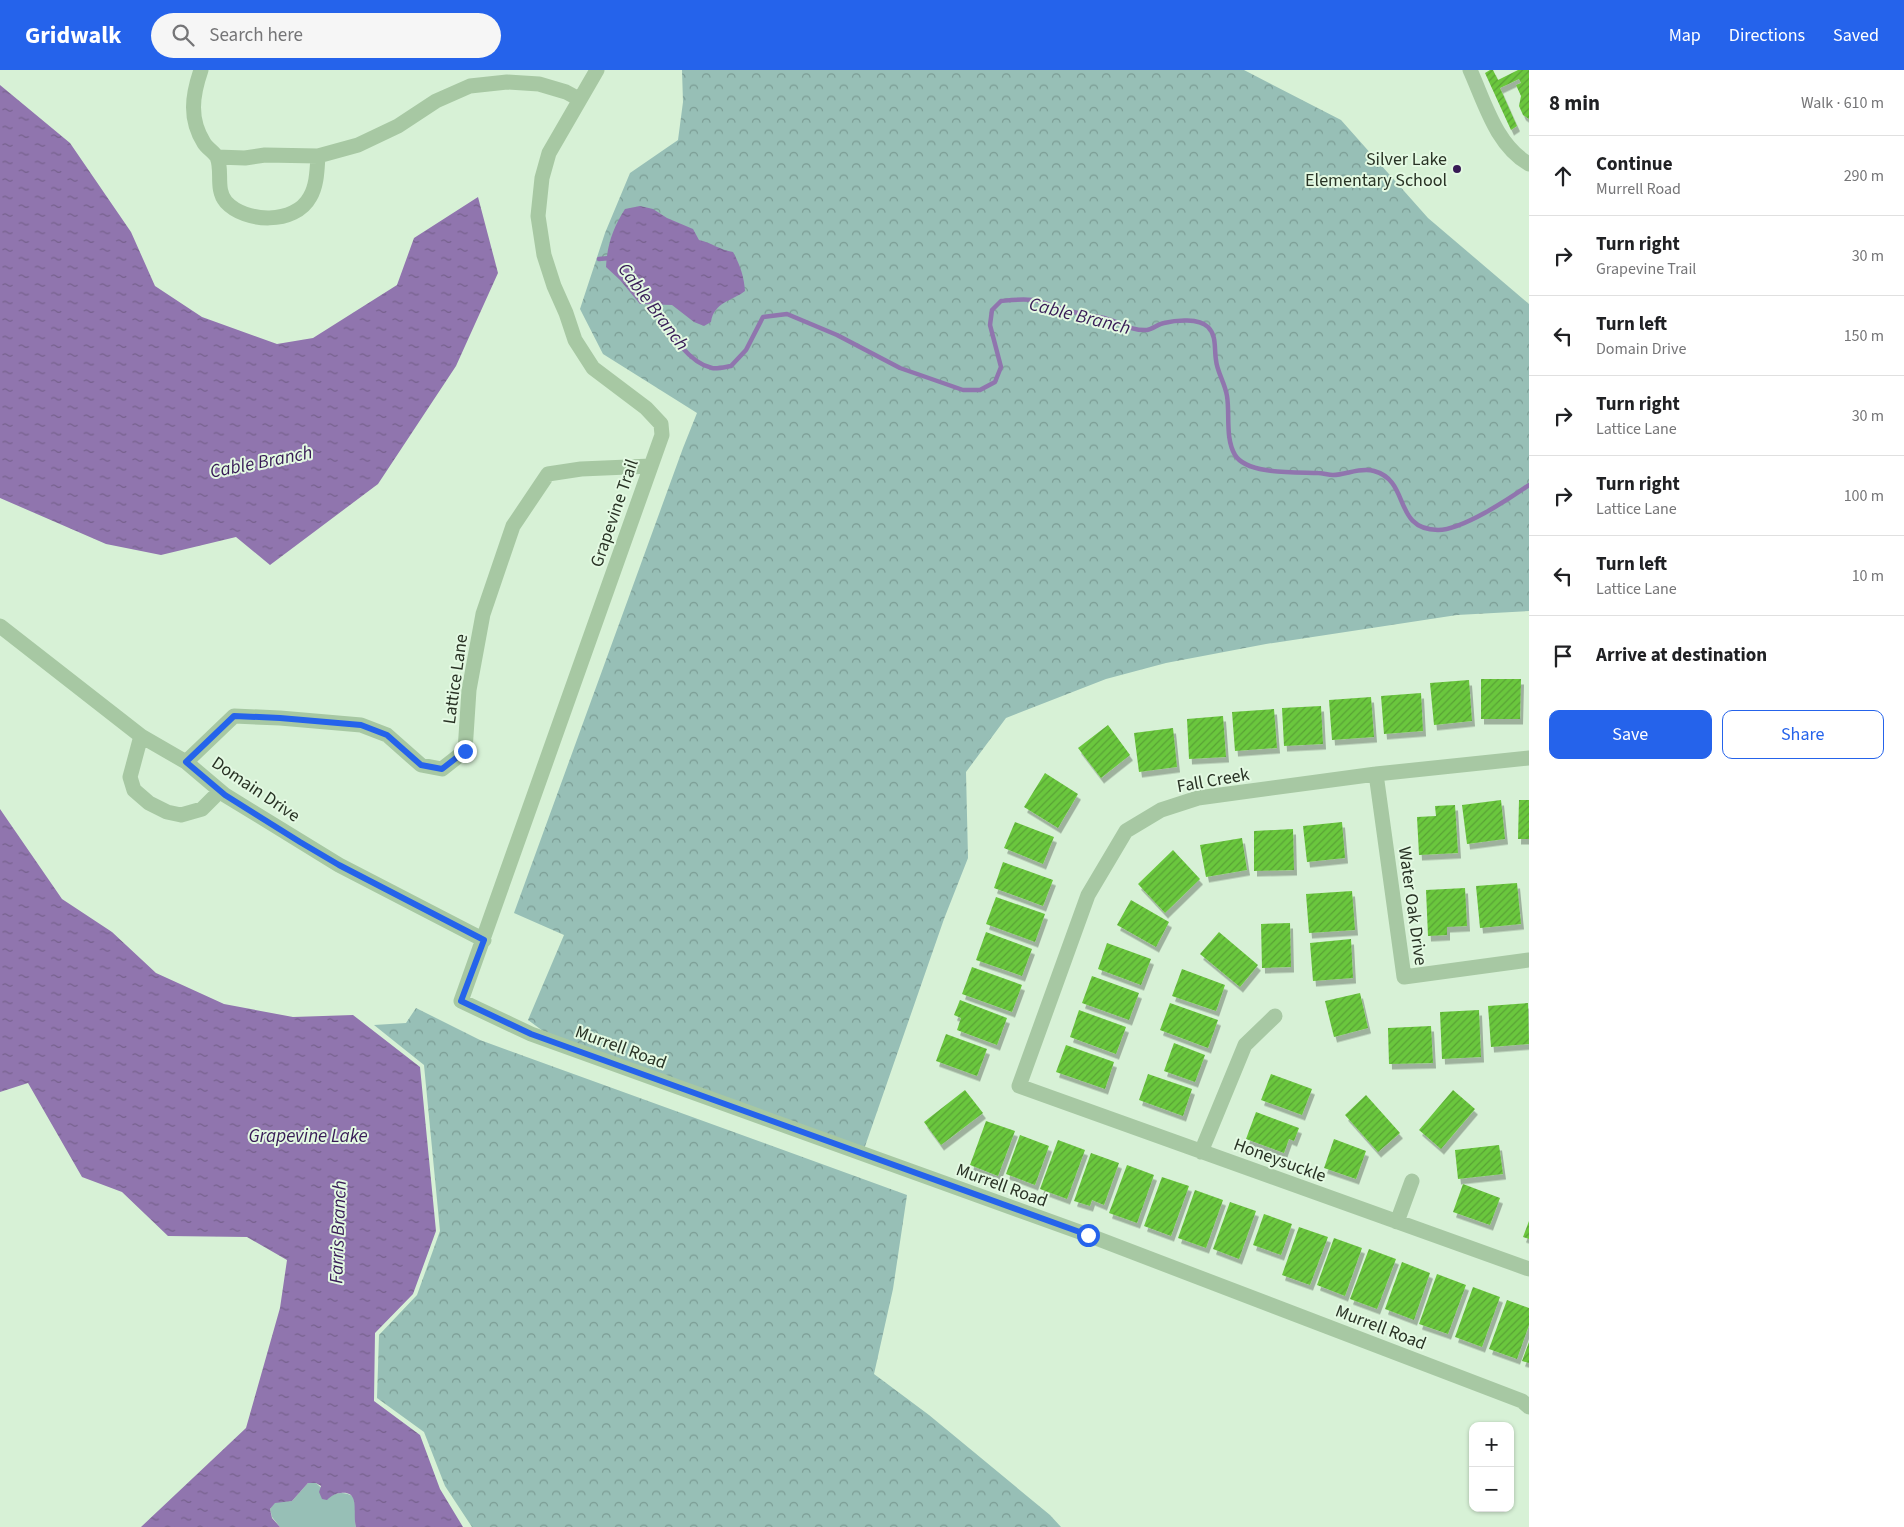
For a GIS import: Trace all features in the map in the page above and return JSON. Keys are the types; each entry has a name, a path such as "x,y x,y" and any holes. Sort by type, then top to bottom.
{"street":[{"path":"201,70 194,89 192,109 196,130 217,157 220,188 225,200 234,209 267,219 287,216 302,208 310,198 316,183 318,156"},
{"name":"Grapevine Trail","path":"461,1001 662,435 661,424 646,408 593,368 575,340 544,255 538,216 542,178 549,153 597,70"},
{"path":"1470,70 1500,137 1520,159 1529,164"},
{"path":"217,157 246,158 265,155 318,156 358,145 398,126 436,101 470,86 507,82 539,84 566,92 579,99"},
{"name":"Lattice Lane","path":"186,762 234,716 361,725 387,735 421,765 442,769 465,751 469,690 483,614 513,526 532,496 548,474 581,469 651,466"},
{"name":"Domain Drive","path":"0,626 141,736 186,762 220,791 339,865 484,940"},
{"path":"141,736 130,777 134,790 148,803 167,812 182,815 202,809 220,791"},
{"name":"Fall Creek","path":"1019,1086 1088,895 1126,831 1161,810 1198,798 1376,774 1529,758"},
{"name":"Water Oak Drive","path":"1376,774 1404,977 1529,960"},
{"name":"Murrell Road","path":"461,1001 531,1034 1088,1235 1522,1401 1529,1407"},
{"path":"1201,1152 1244,1045 1275,1016"},
{"name":"Honeysuckle","path":"1019,1086 1529,1269"},
{"path":"1397,1222 1412,1181"}],"green space":[{"path":"682,70 1244,70 1341,120 1428,218 1529,304 1529,611 1457,615 1266,644 1166,663 1106,679 1006,718 966,772 968,858 944,919 862,1155 543,1031 528,1020 564,935 514,913 697,413 603,354 580,309 605,233 630,173 678,140 683,102"},
{"path":"416,1008 480,1040 907,1195 893,1289 874,1374 929,1415 1050,1515 1061,1527 472,1527 445,1486 424,1432 377,1398 379,1335 417,1295 440,1231 424,1065 374,1025 406,1023"},
{"path":"308,1483 316,1483 330,1496 342,1493 353,1496 356,1527 280,1527 272,1517 270,1509 275,1502 292,1501"}],"water":[{"path":"0,85 70,143 131,232 155,286 202,317 277,344 313,338 397,285 414,238 478,197 498,273 456,366 378,484 270,565 236,537 161,555 106,544 0,498"},
{"path":"640,206 653,209 667,218 693,229 699,240 733,252 744,280 745,291 720,306 713,315 711,322 704,326 694,322 672,305 640,304 620,280 606,267 609,244 621,216 625,209"},
{"name":"Grapevine Lake","path":"0,809 62,899 112,932 156,973 224,1004 293,1017 353,1015 420,1067 436,1231 413,1294 375,1333 374,1401 420,1435 440,1489 463,1527 356,1527 354,1504 351,1496 347,1493 339,1493 327,1500 322,1499 319,1492 321,1486 316,1483 308,1483 292,1501 275,1503 270,1509 272,1518 280,1527 141,1527 246,1428 280,1308 287,1260 247,1237 168,1236 122,1192 82,1177 28,1083 0,1092"}],"building":[{"path":"1493,70 1498,80 1518,70 1529,70 1529,119 1523,115 1519,106 1521,96 1516,85 1521,83 1519,79 1500,88 1517,126 1511,130 1485,73"},
{"path":"1481,679 1521,679 1520,719 1481,719"},
{"path":"1469,680 1472,721 1434,725 1430,683"},
{"path":"1421,693 1423,731 1384,734 1381,696"},
{"path":"1371,697 1374,737 1332,740 1329,700"},
{"path":"1321,706 1323,744 1284,746 1282,708"},
{"path":"1274,709 1277,748 1235,751 1232,712"},
{"path":"1223,716 1226,757 1189,759 1187,719"},
{"path":"1108,725 1130,755 1101,778 1078,748"},
{"path":"1173,728 1177,767 1139,772 1134,733"},
{"path":"1045,773 1078,794 1058,828 1024,807"},
{"path":"1501,800 1505,839 1467,844 1462,805"},
{"path":"1519,800 1529,800 1529,839 1518,839"},
{"path":"1455,805 1458,853 1419,855 1417,817 1436,816 1435,806"},
{"path":"1015,822 1054,837 1043,864 1004,848"},
{"path":"1342,822 1345,858 1307,862 1303,826"},
{"path":"1293,829 1294,870 1254,871 1254,831"},
{"path":"1242,838 1247,870 1206,877 1200,845"},
{"path":"1173,850 1200,879 1165,913 1138,884"},
{"path":"1003,862 1053,880 1043,906 994,888"},
{"path":"1517,883 1521,924 1480,928 1476,886"},
{"path":"1465,888 1467,926 1447,927 1447,935 1428,936 1426,890"},
{"path":"1352,891 1355,930 1309,933 1306,894"},
{"path":"996,897 1045,914 1035,942 986,924"},
{"path":"1131,900 1169,922 1156,947 1117,925"},
{"path":"1290,923 1291,967 1262,968 1261,924"},
{"path":"986,932 1032,949 1022,976 976,960"},
{"path":"1219,932 1258,965 1240,987 1200,954"},
{"path":"1351,939 1353,978 1313,981 1310,943"},
{"path":"1107,943 1151,959 1141,985 1098,969"},
{"path":"972,967 1022,985 1012,1012 962,994"},
{"path":"1182,969 1225,985 1216,1011 1172,996"},
{"path":"1092,976 1139,993 1129,1020 1082,1003"},
{"path":"1360,993 1368,1028 1334,1037 1325,1001"},
{"path":"960,1000 1007,1018 997,1045 957,1030 961,1018 954,1015"},
{"path":"1170,1003 1218,1020 1208,1048 1160,1030"},
{"path":"1528,1003 1529,1044 1491,1047 1488,1006"},
{"path":"1079,1010 1126,1027 1116,1054 1070,1037"},
{"path":"1479,1010 1481,1057 1442,1059 1440,1012"},
{"path":"1431,1026 1433,1063 1389,1064 1388,1028"},
{"path":"946,1034 987,1049 977,1076 936,1061"},
{"path":"1174,1043 1205,1055 1195,1082 1164,1071"},
{"path":"1066,1045 1114,1062 1105,1089 1056,1072"},
{"path":"1148,1074 1192,1089 1183,1116 1139,1100"},
{"path":"1271,1074 1312,1089 1302,1115 1261,1100"},
{"path":"965,1090 983,1113 941,1145 924,1122"},
{"path":"1453,1090 1475,1109 1441,1149 1419,1130"},
{"path":"1366,1095 1400,1133 1378,1152 1345,1115"},
{"path":"1256,1112 1299,1128 1294,1141 1289,1139 1284,1153 1246,1139"},
{"path":"986,1121 1015,1131 998,1176 970,1165"},
{"path":"1020,1135 1049,1146 1035,1185 1006,1174"},
{"path":"1334,1139 1366,1151 1356,1179 1324,1168"},
{"path":"1058,1140 1085,1150 1067,1199 1040,1189"},
{"path":"1499,1145 1503,1174 1458,1179 1455,1150"},
{"path":"1091,1153 1119,1163 1104,1205 1092,1200 1090,1206 1074,1201"},
{"path":"1127,1165 1154,1175 1137,1223 1109,1213"},
{"path":"1162,1177 1189,1186 1171,1236 1144,1226"},
{"path":"1463,1184 1500,1198 1490,1225 1453,1212"},
{"path":"1195,1190 1223,1200 1206,1248 1178,1238"},
{"path":"1230,1202 1256,1211 1239,1259 1213,1249"},
{"path":"1264,1214 1292,1224 1281,1255 1253,1245"},
{"path":"1529,1221 1529,1239 1523,1237"},
{"path":"1299,1227 1328,1237 1310,1285 1282,1275"},
{"path":"1334,1238 1362,1248 1345,1296 1317,1285"},
{"path":"1369,1249 1396,1259 1377,1309 1350,1299"},
{"path":"1402,1262 1430,1273 1414,1320 1385,1309"},
{"path":"1437,1274 1466,1285 1448,1334 1419,1324"},
{"path":"1473,1287 1500,1297 1482,1347 1455,1337"},
{"path":"1507,1300 1529,1308 1529,1325 1517,1359 1489,1349"},
{"path":"1529,1342 1529,1363 1522,1361"}],"waterway":[{"name":"Cable Branch","path":"599,259 610,258"},
{"name":"Cable Branch","path":"650,300 668,329 692,358 712,368 731,366 746,350 763,317 787,314 837,335 900,368 963,390 980,390 995,382 1001,367 990,325 992,310 1001,301 1034,300 1081,314 1104,318 1141,330 1147,330 1175,321 1199,322 1208,327 1213,334 1219,373 1227,396 1229,434 1232,448 1235,455 1250,466 1274,471 1333,475 1364,470 1374,471 1385,476 1393,484 1407,514 1414,522 1424,528 1438,530 1460,525 1498,505 1529,485"}],"place":[{"name":"Silver Lake Elementary School","path":"1457,169"}],"route":[{"path":"465,751 442,769 421,765 387,735 361,725 234,716 186,762 225,795 300,842 339,865 484,940 461,1001 531,1034 1088,1235"}],"water label":[{"name":"Farris Branch","path":"337,1232"}]}
